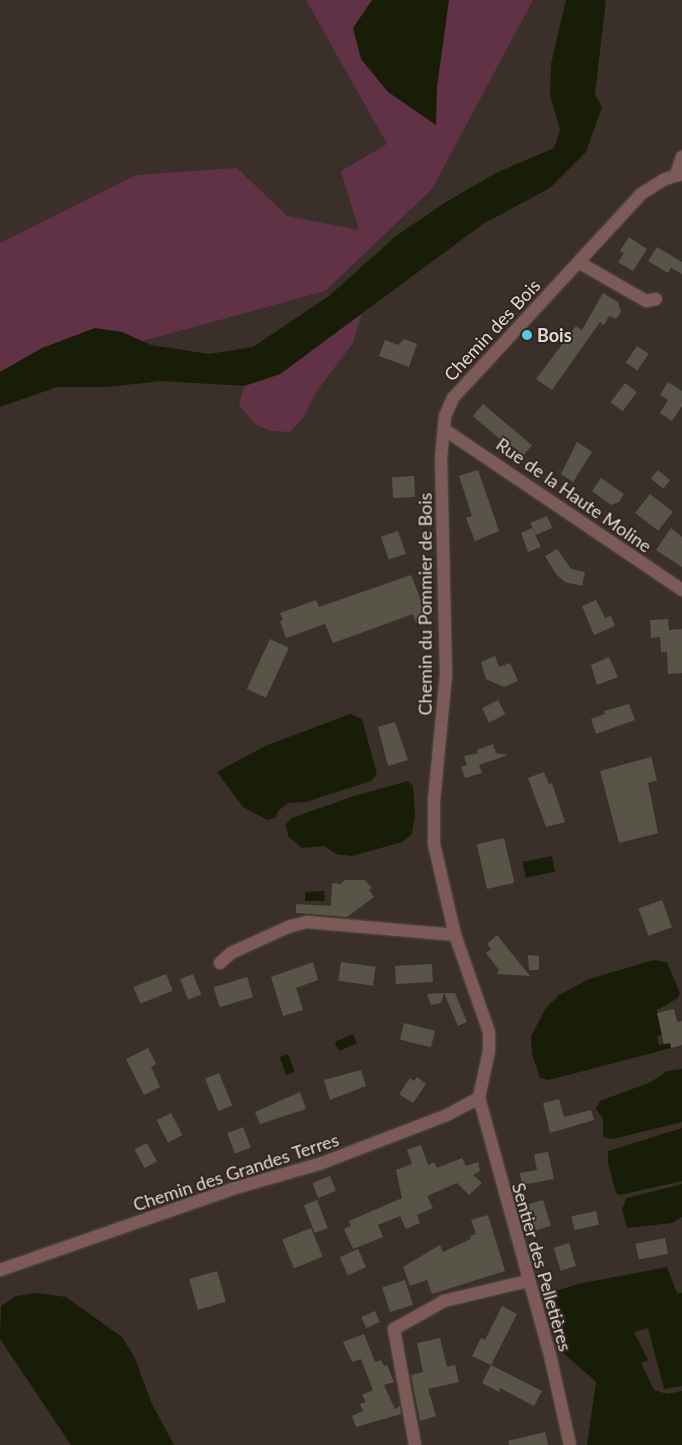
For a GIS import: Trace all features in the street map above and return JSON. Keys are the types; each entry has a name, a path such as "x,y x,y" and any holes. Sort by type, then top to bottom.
{"street":[{"name":"Chemin des Bois","path":"445,430 445,416 453,398 580,263 641,194 679,175 682,157"},
{"path":"580,263 646,302 656,299"},
{"name":"Rue de la Haute Moline","path":"445,430 682,590"},
{"name":"Chemin du Pommier de Bois","path":"445,430 441,458 446,675 434,801 434,844 455,935 489,1032 489,1051 479,1098"},
{"path":"220,962 231,953 288,927 307,922 455,935"},
{"name":"Chemin des Grandes Terres","path":"0,1270 232,1189 322,1163 447,1115 479,1098"},
{"name":"Sentier des Pelletières","path":"479,1098 551,1359 570,1445"},
{"path":"415,1445 394,1329 444,1301 528,1281"}],"shaded area":[{"path":"306,0 533,0 432,189 325,291 0,380 0,243 136,175 237,168 287,216 359,230 341,171 387,144"},
{"path":"372,0 449,0 437,87 436,125 388,92 361,59 353,28"},
{"path":"566,0 606,0 595,94 602,107 586,152 550,188 483,224 280,374 244,386 161,381 107,387 57,387 0,407 0,372 42,348 95,328 122,332 151,345 209,354 253,347 329,296 396,236 446,202 496,173 554,148 560,130 550,96 551,64"},
{"path":"362,313 353,343 316,392 303,418 290,432 272,431 256,425 239,405 244,386 281,374"},
{"path":"350,714 362,719 377,774 371,781 306,802 288,803 278,811 276,817 268,820 243,807 217,772 265,746"},
{"path":"408,781 413,786 415,815 412,834 402,842 352,856 336,854 324,846 302,848 288,836 286,824 292,818 354,796"},
{"path":"552,856 555,872 526,877 523,862"},
{"path":"324,891 325,901 305,901 305,892"},
{"path":"654,960 667,962 680,993 678,998 657,1010 662,1035 657,1036 659,1045 670,1043 671,1048 549,1080 540,1078 532,1054 531,1036 546,1008 559,995 589,979"},
{"path":"353,1034 357,1043 339,1051 335,1042"},
{"path":"288,1054 295,1072 286,1075 280,1057"},
{"path":"682,1069 682,1122 613,1139 603,1137 603,1119 596,1109 600,1101 651,1082 667,1071"},
{"path":"682,1128 682,1181 620,1195 616,1193 608,1163 608,1151"},
{"path":"682,1184 682,1217 672,1223 627,1228 622,1209 627,1198"},
{"path":"667,1267 677,1293 682,1293 682,1386 664,1389 648,1328 634,1332 648,1360 641,1363 654,1390 667,1394 682,1391 682,1445 587,1445 596,1382 561,1351 543,1295 578,1284"},
{"path":"36,1293 66,1297 122,1337 135,1358 151,1402 174,1445 71,1445 0,1339 1,1306 16,1296"}],"building":[{"path":"629,237 647,249 633,271 618,262 624,253 620,251"},
{"path":"657,247 682,262 682,274 671,268 668,273 648,261"},
{"path":"603,293 618,302 621,312 616,319 609,316 604,325 600,322 552,390 536,379 576,326 582,330"},
{"path":"404,339 417,344 409,367 379,356 385,340 398,345"},
{"path":"637,346 649,354 637,370 626,363"},
{"path":"668,382 682,391 682,406 672,421 660,413 668,400 660,395"},
{"path":"625,383 637,392 623,411 611,402"},
{"path":"483,404 532,445 522,457 473,416"},
{"path":"577,442 592,452 573,482 561,474"},
{"path":"478,470 499,531 475,541 466,518 472,516 459,476"},
{"path":"658,470 670,480 663,489 651,478"},
{"path":"414,476 415,497 393,498 392,477"},
{"path":"601,478 624,494 619,502 611,505 592,491"},
{"path":"650,494 673,512 658,531 635,513"},
{"path":"547,516 552,528 536,535 530,523"},
{"path":"532,528 541,547 528,552 521,533"},
{"path":"671,528 682,537 682,567 656,550"},
{"path":"398,531 406,554 389,560 381,537"},
{"path":"557,549 571,569 585,572 582,586 565,582 556,574 545,556"},
{"path":"411,575 428,618 416,623 413,614 333,643 325,624 286,638 280,621 283,620 280,613 316,600 319,607"},
{"path":"596,600 605,618 611,616 615,626 594,635 582,606"},
{"path":"668,619 669,630 682,629 682,673 668,674 667,652 661,652 660,637 651,638 650,620"},
{"path":"270,639 289,648 266,698 247,689"},
{"path":"495,656 499,667 510,663 518,681 504,687 486,679 481,662"},
{"path":"609,657 618,677 597,685 591,665"},
{"path":"498,700 505,714 489,722 482,708"},
{"path":"629,704 635,720 596,734 591,719 605,714 604,711"},
{"path":"395,722 408,760 388,766 378,727"},
{"path":"493,744 496,753 508,755 479,765 482,773 465,778 461,767 467,765 464,756 478,753 477,750"},
{"path":"651,757 657,780 648,783 658,833 619,843 600,771"},
{"path":"544,772 549,784 552,783 565,822 546,827 528,778"},
{"path":"504,838 514,883 487,889 477,844"},
{"path":"345,880 365,880 372,888 369,890 374,897 347,917 296,913 296,904 331,906 332,883 341,884"},
{"path":"662,900 672,927 648,936 639,909"},
{"path":"497,935 530,976 497,974 499,970 486,953 491,949 487,944"},
{"path":"528,955 539,956 539,970 529,970"},
{"path":"313,962 318,980 296,988 303,1010 283,1016 271,977"},
{"path":"341,962 376,967 373,986 338,981"},
{"path":"432,964 433,982 396,984 395,966"},
{"path":"166,974 173,991 140,1004 134,987"},
{"path":"193,974 201,994 188,1000 180,979"},
{"path":"247,977 253,997 220,1007 214,987"},
{"path":"444,993 441,1003 431,1005 427,994"},
{"path":"444,993 455,993 467,1022 458,1026"},
{"path":"674,1009 677,1022 682,1021 682,1045 671,1048 670,1043 664,1044 657,1013"},
{"path":"404,1023 435,1031 431,1047 400,1039"},
{"path":"148,1048 156,1064 151,1067 160,1087 144,1095 126,1059"},
{"path":"361,1070 366,1086 330,1100 324,1080"},
{"path":"219,1073 232,1105 218,1111 205,1079"},
{"path":"417,1077 426,1084 413,1103 399,1094 410,1078 414,1081"},
{"path":"300,1092 306,1109 260,1124 255,1112"},
{"path":"559,1099 564,1117 591,1110 594,1120 550,1133 543,1103"},
{"path":"171,1113 182,1135 168,1143 157,1120"},
{"path":"243,1127 251,1148 235,1154 227,1133"},
{"path":"147,1143 157,1162 144,1168 135,1150"},
{"path":"421,1145 428,1165 434,1162 437,1168 462,1158 466,1166 478,1162 480,1171 473,1175 482,1183 469,1195 457,1183 427,1196 433,1208 417,1215 420,1223 406,1229 400,1216 378,1225 383,1237 353,1249 344,1229 351,1226 349,1221 402,1198 396,1170 412,1164 407,1150"},
{"path":"548,1152 554,1179 522,1185 520,1173 537,1170 534,1154"},
{"path":"330,1176 336,1191 318,1198 312,1183"},
{"path":"317,1200 328,1228 315,1233 304,1205"},
{"path":"543,1200 551,1226 536,1230 528,1205"},
{"path":"596,1211 599,1225 574,1230 572,1216"},
{"path":"488,1215 505,1271 432,1294 427,1280 410,1286 403,1267 440,1245 443,1252 471,1239 470,1236 476,1234 471,1220"},
{"path":"311,1228 323,1257 294,1268 282,1240"},
{"path":"665,1238 668,1254 639,1259 636,1244"},
{"path":"569,1243 576,1266 561,1271 554,1248"},
{"path":"358,1249 366,1267 348,1275 340,1257"},
{"path":"217,1271 226,1302 198,1310 189,1279"},
{"path":"405,1280 413,1305 390,1312 382,1287"},
{"path":"502,1306 517,1314 491,1365 472,1356 481,1338 485,1340"},
{"path":"375,1311 380,1322 366,1328 361,1317"},
{"path":"364,1334 375,1362 381,1360 384,1366 387,1365 394,1382 384,1385 395,1409 400,1406 401,1414 356,1427 352,1416 363,1411 360,1404 366,1402 362,1395 373,1390 361,1359 352,1362 343,1342"},
{"path":"440,1338 447,1367 455,1365 459,1382 428,1389 436,1416 420,1421 411,1375 423,1372 417,1343"},
{"path":"491,1365 542,1391 534,1406 500,1388 499,1392 482,1383"},
{"path":"545,1432 548,1445 509,1445 508,1441"}],"place":[{"name":"Bois","path":"527,335"}]}
